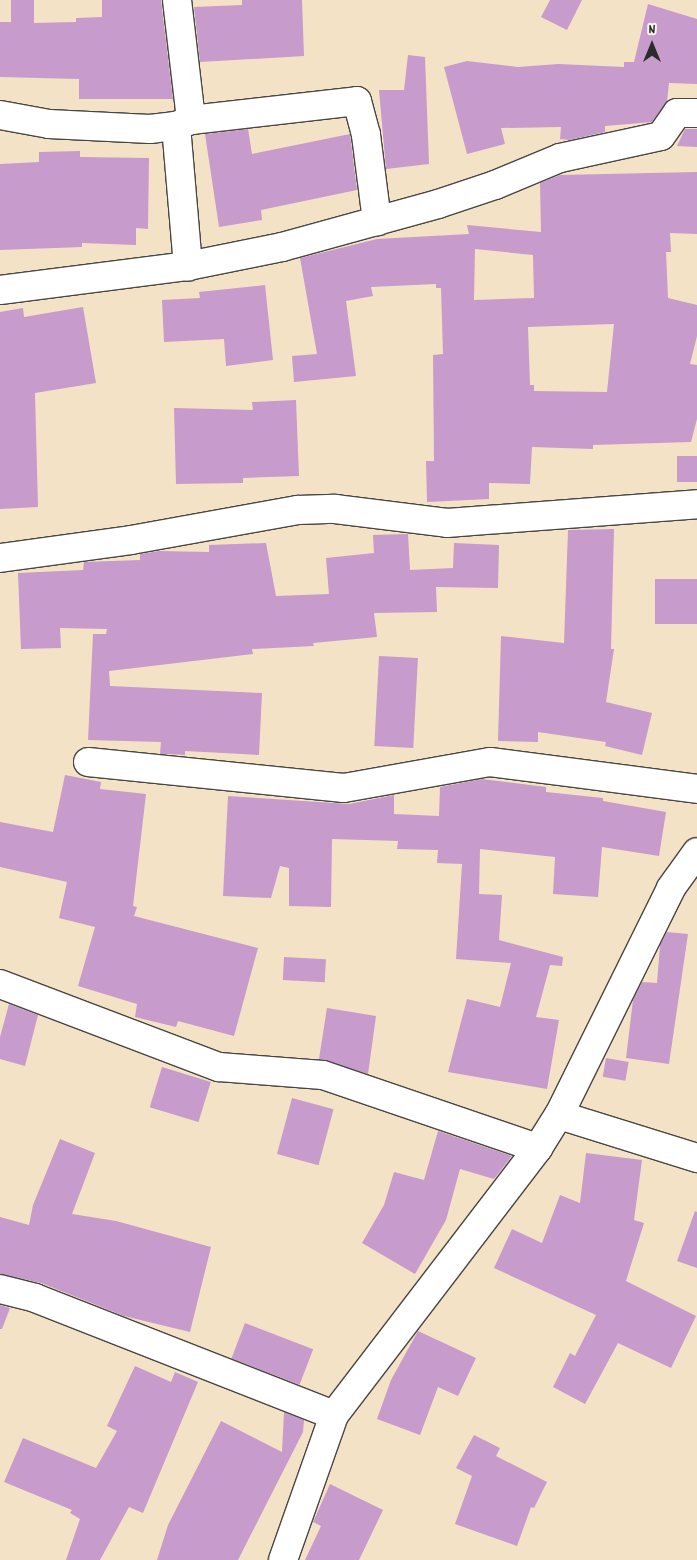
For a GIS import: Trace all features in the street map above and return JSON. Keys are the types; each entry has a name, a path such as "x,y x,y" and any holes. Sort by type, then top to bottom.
{"street":[{"path":"177,0 184,123 188,266"},
{"path":"0,115 49,124 120,129 184,123 357,101 366,136 377,221"},
{"path":"0,290 188,266 282,247 377,221 495,185 560,158 661,136 677,113 697,113"},
{"path":"0,558 131,540 298,510 335,509 447,523 697,504"},
{"path":"88,762 344,788 490,762 697,788"},
{"path":"283,1560 334,1414 538,1148 559,1115 671,888 697,852"},
{"path":"0,984 219,1068 322,1075 538,1148"},
{"path":"559,1115 697,1158"},
{"path":"0,1289 34,1298 334,1414"}],"building":[{"path":"11,0 34,0 34,23 76,22 76,18 102,17 102,0 161,0 173,99 79,99 79,79 0,77 0,22 11,22"},
{"path":"242,0 302,0 304,56 200,62 194,7 242,5"},
{"path":"550,0 582,0 567,30 541,17"},
{"path":"648,4 697,19 697,84 669,83 667,102 652,122 605,126 605,132 570,140 560,139 561,127 501,128 505,144 467,154 444,67 467,61 518,67 558,64 624,67 624,62 634,62"},
{"path":"408,55 425,57 429,164 386,169 379,90 404,90"},
{"path":"248,129 252,154 350,134 357,190 261,210 262,220 219,227 205,134"},
{"path":"685,129 697,129 697,147 677,146"},
{"path":"80,151 80,157 149,158 148,229 136,228 136,245 82,243 82,247 0,250 0,164 39,162 39,152"},
{"path":"697,172 697,234 670,233 671,252 666,252 668,298 697,305 697,336 690,364 697,365 697,419 691,442 593,445 593,449 532,447 530,484 489,483 489,499 427,502 426,461 434,461 433,355 443,354 441,288 436,288 436,284 371,287 373,296 346,301 356,376 294,382 292,356 317,354 300,258 377,239 469,234 467,225 541,232 540,183 560,175","holes":["475,249 533,255 534,298 474,300","614,324 607,392 534,391 534,385 530,385 528,327"]},
{"path":"265,285 273,360 226,366 224,339 164,342 162,300 200,298 199,292"},
{"path":"83,307 96,383 35,393 38,507 0,509 0,312 23,308 24,317"},
{"path":"296,400 299,476 243,478 243,483 176,484 174,408 253,410 252,402"},
{"path":"677,456 697,456 697,482 677,482"},
{"path":"614,529 611,649 614,649 606,702 652,713 642,755 605,746 606,742 538,732 538,742 498,741 501,636 564,643 568,530"},
{"path":"408,534 410,570 453,568 454,543 499,545 498,588 436,587 437,612 374,613 377,637 313,643 314,646 252,649 253,654 109,671 110,686 262,693 259,755 185,751 185,755 160,754 161,742 88,740 93,634 106,634 107,629 60,628 61,648 21,649 18,573 83,570 84,562 140,560 140,554 159,551 209,552 209,545 266,543 276,596 329,594 326,558 374,553 373,535"},
{"path":"655,579 697,579 697,624 655,624"},
{"path":"379,656 418,658 413,748 374,746"},
{"path":"65,775 101,782 100,789 146,794 133,906 137,907 134,916 258,948 234,1036 178,1021 176,1027 135,1017 137,1004 78,986 95,927 59,918 67,882 0,867 0,822 53,832"},
{"path":"482,779 546,787 546,792 603,798 603,801 666,812 659,856 602,847 598,897 553,894 555,857 480,849 479,894 502,895 499,940 563,957 562,966 550,965 536,1017 559,1020 547,1089 448,1072 467,999 500,1007 511,963 456,959 462,864 437,863 438,850 397,849 398,841 332,839 331,907 289,906 289,868 280,866 271,898 223,896 228,796 349,804 394,795 394,814 439,816 440,787"},
{"path":"667,932 688,934 669,1064 626,1058 633,1000 642,982 657,983 660,945"},
{"path":"284,957 326,959 325,982 283,980"},
{"path":"9,1004 38,1015 25,1066 0,1059 0,1037"},
{"path":"327,1008 376,1016 368,1074 319,1059"},
{"path":"606,1058 629,1062 625,1081 603,1077"},
{"path":"162,1067 211,1082 198,1122 150,1107"},
{"path":"292,1098 334,1109 319,1165 277,1154"},
{"path":"438,1131 512,1156 494,1179 460,1169 446,1220 415,1274 362,1243 384,1205 394,1172 424,1180"},
{"path":"60,1139 95,1153 72,1214 116,1221 211,1247 190,1332 124,1316 41,1283 0,1274 0,1217 29,1225 33,1205"},
{"path":"586,1153 642,1160 634,1220 644,1223 626,1281 696,1316 671,1368 618,1343 585,1404 553,1387 570,1353 575,1356 596,1315 494,1268 512,1229 542,1243 560,1195 580,1203"},
{"path":"695,1211 697,1212 697,1268 677,1261"},
{"path":"0,1305 10,1308 2,1329 0,1329"},
{"path":"245,1323 313,1349 300,1385 231,1358"},
{"path":"418,1331 476,1358 458,1396 438,1387 420,1435 377,1419 391,1380"},
{"path":"135,1366 171,1382 175,1372 198,1382 143,1513 129,1507 100,1560 66,1560 80,1519 70,1513 72,1510 4,1482 23,1438 96,1468 117,1431 107,1426"},
{"path":"284,1412 304,1420 303,1432 238,1560 157,1560 168,1525 221,1421 282,1452"},
{"path":"474,1435 500,1448 496,1456 547,1482 534,1508 531,1507 517,1546 455,1524 472,1476 456,1468"},
{"path":"330,1484 383,1510 359,1560 305,1560 321,1526 313,1522"}]}
